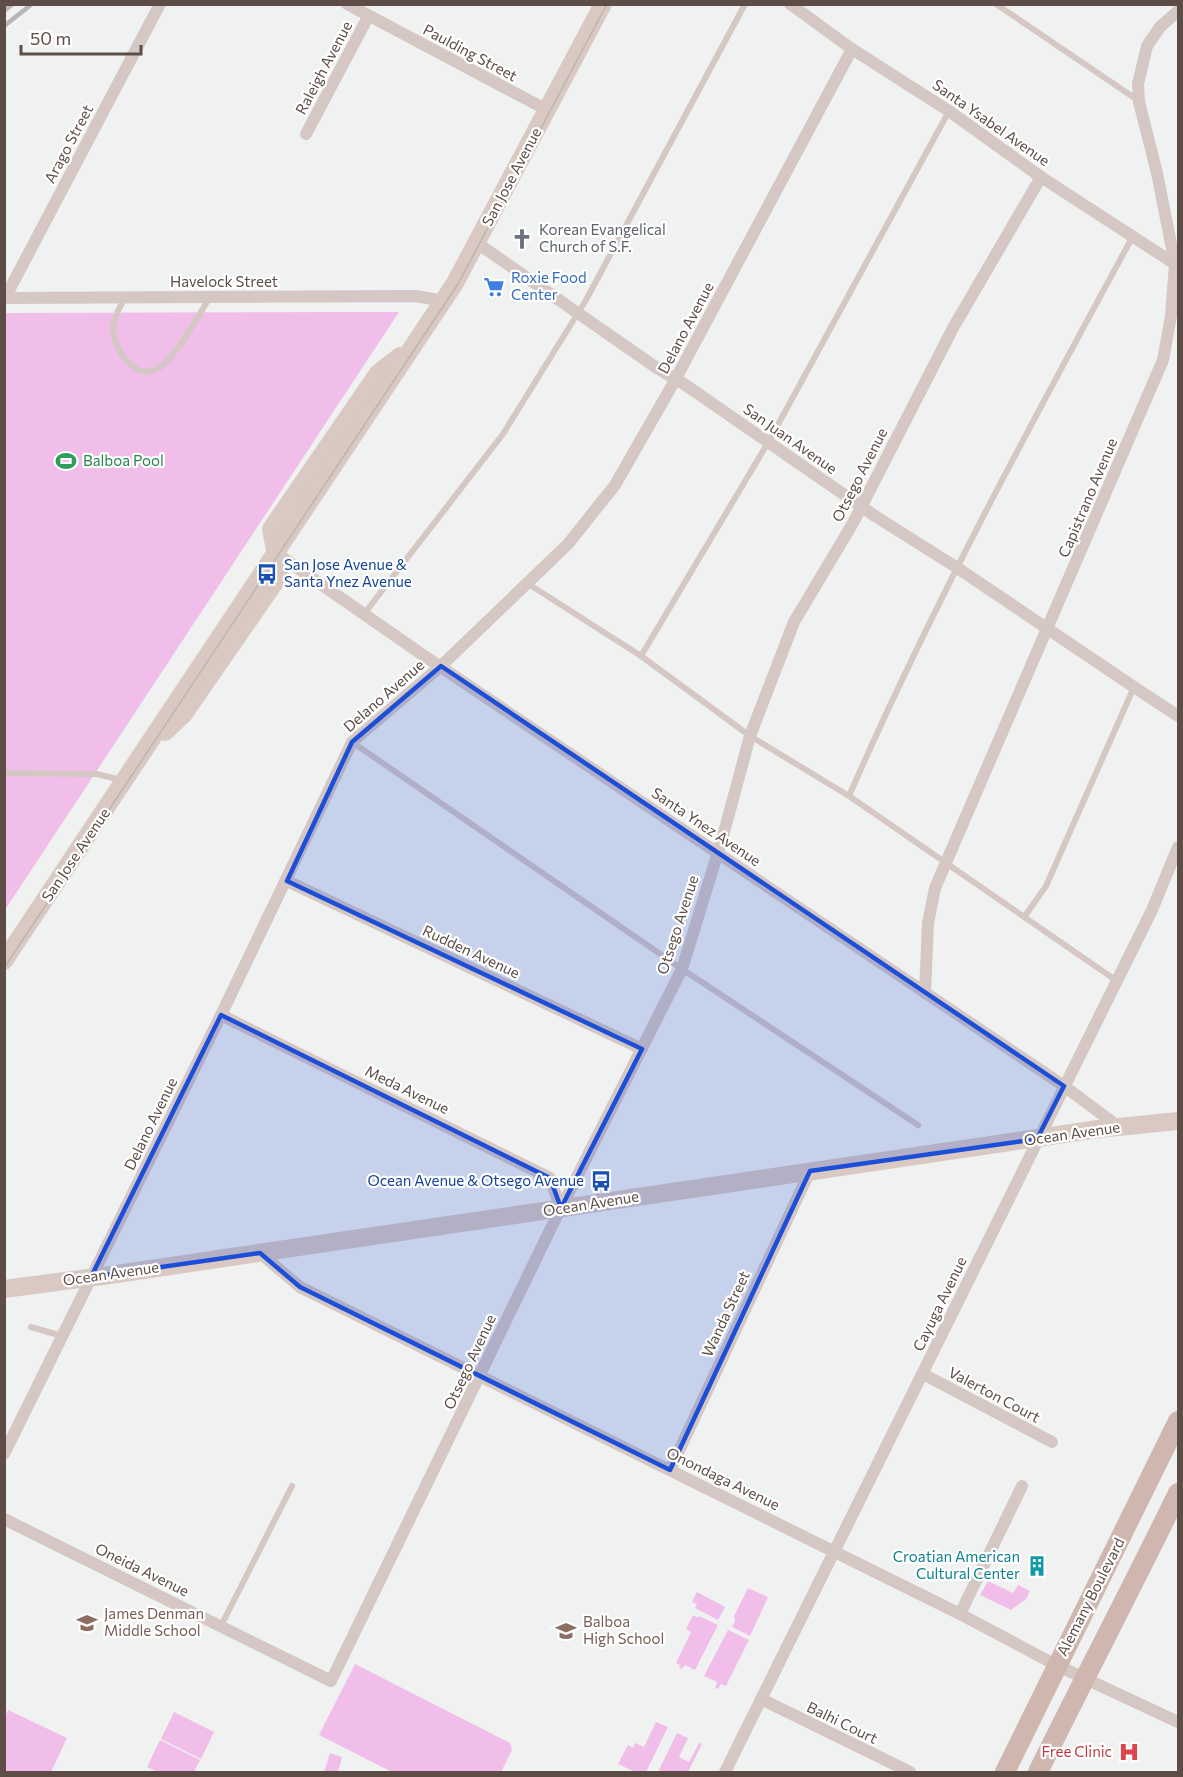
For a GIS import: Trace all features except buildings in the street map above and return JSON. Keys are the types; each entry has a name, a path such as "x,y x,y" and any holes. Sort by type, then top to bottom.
{"main road":[{"name":"San Jose Avenue","path":"4,961 443,301 477,243 603,4"},
{"name":"Ocean Avenue","path":"4,1289 1119,1126 1179,1121"},
{"name":"Alemany Boulevard","path":"1005,1773 1056,1665 1078,1627 1179,1421"},
{"name":"Alemany Boulevard","path":"1038,1773 1083,1678 1105,1642 1179,1493"}],"street":[{"name":"Arago Street","path":"5,298 160,4"},
{"name":"Paulding Street","path":"347,4 547,110"},
{"name":"Santa Ysabel Avenue","path":"790,4 852,49 949,111 1041,177 1175,264"},
{"name":"Capistrano Avenue","path":"925,993 928,922 935,888 1163,360 1171,316 1175,264 1157,174 1139,102 1138,84 1147,46 1160,27 1179,11"},
{"name":"Raleigh Avenue","path":"306,134 368,16"},
{"name":"Delano Avenue","path":"4,1454 287,881 352,742 441,666 568,544 615,485 676,378 852,49"},
{"name":"Otsego Avenue","path":"331,1681 561,1209 682,969 750,736 794,622 853,523 953,328 1041,177"},
{"name":"San Juan Avenue","path":"477,243 861,507 956,567 1179,716"},
{"name":"Havelock Street","path":"5,298 416,296 443,301"},
{"name":"Santa Ynez Avenue","path":"276,553 1064,1086 1119,1126"},
{"name":"Cayuga Avenue","path":"725,1773 1152,910 1179,847"},
{"name":"Rudden Avenue","path":"287,881 642,1049"},
{"name":"Meda Avenue","path":"221,1015 550,1178 561,1209"},
{"name":"Wanda Street","path":"670,1470 810,1172"},
{"name":"Onondaga Avenue","path":"260,1253 300,1287 960,1614 1056,1665 1179,1722"},
{"name":"Valerton Court","path":"923,1374 1052,1442"},
{"path":"960,1614 1022,1486"},
{"name":"Oneida Avenue","path":"4,1519 331,1681"},
{"name":"Balhi Court","path":"761,1699 910,1773"}],"lane":[{"path":"364,614 503,435 578,313 745,4"},
{"path":"996,4 1139,102"},
{"path":"640,656 768,442 949,111"},
{"path":"849,796 892,697 956,567 1133,236"},
{"path":"126,297 116,315 113,335 124,358 142,371 156,370 168,361 210,297"},
{"path":"527,583 640,656 750,736 849,796 1117,981"},
{"path":"1025,916 1046,886 1134,687"},
{"path":"352,742 682,969 918,1125"},
{"path":"4,773 97,774 125,781"},
{"path":"31,1327 62,1336"},
{"path":"221,1626 292,1486"}],"highlighted area":[{"path":"441,666 1064,1086 1037,1139 810,1171 670,1470 300,1287 260,1253 91,1277 221,1015 550,1178 561,1208 642,1049 287,881 352,742"}],"shaded area":[{"path":"399,312 5,910 5,313"},
{"path":"988,1581 1013,1593 1018,1585 1030,1591 1026,1599 1011,1610 980,1595"},
{"path":"748,1588 768,1597 750,1636 732,1627 735,1622 734,1616"},
{"path":"697,1592 725,1607 718,1620 695,1608 697,1604 692,1602"},
{"path":"693,1615 718,1625 695,1670 685,1665 682,1669 676,1663 691,1632 686,1629"},
{"path":"728,1630 749,1640 726,1686 721,1684 718,1689 715,1688 717,1682 704,1676"},
{"path":"355,1664 510,1743 512,1750 501,1772 392,1772 319,1735"},
{"path":"8,1710 67,1738 51,1772 5,1772 5,1717"},
{"path":"174,1712 214,1732 201,1759 161,1739"},
{"path":"656,1722 668,1727 646,1772 635,1772 618,1764 628,1745 633,1748 635,1743 644,1747"},
{"path":"677,1733 688,1738 679,1757 689,1762 699,1743 702,1744 688,1772 658,1772"},
{"path":"160,1740 200,1760 194,1772 158,1772 147,1767"},
{"path":"330,1753 342,1757 338,1772 324,1772"}],"tram line":[{"path":"4,968 458,284 607,4"}],"railway":[{"path":"4,11 13,4"},
{"path":"4,26 32,4"}],"place":[{"name":"Korean Evangelical Church of S.F.","path":"522,239"},
{"name":"Roxie Food Center","path":"494,287"},
{"name":"Balboa Pool","path":"66,461"},
{"name":"San Jose Avenue & Santa Ynez Avenue","path":"267,574"},
{"name":"Ocean Avenue & Otsego Avenue","path":"601,1181"},
{"name":"Croatian American Cultural Center","path":"1037,1566"},
{"name":"James Denman Middle School","path":"87,1623"},
{"name":"Balboa High School","path":"566,1631"},
{"name":"Free Clinic","path":"1129,1752"}]}
